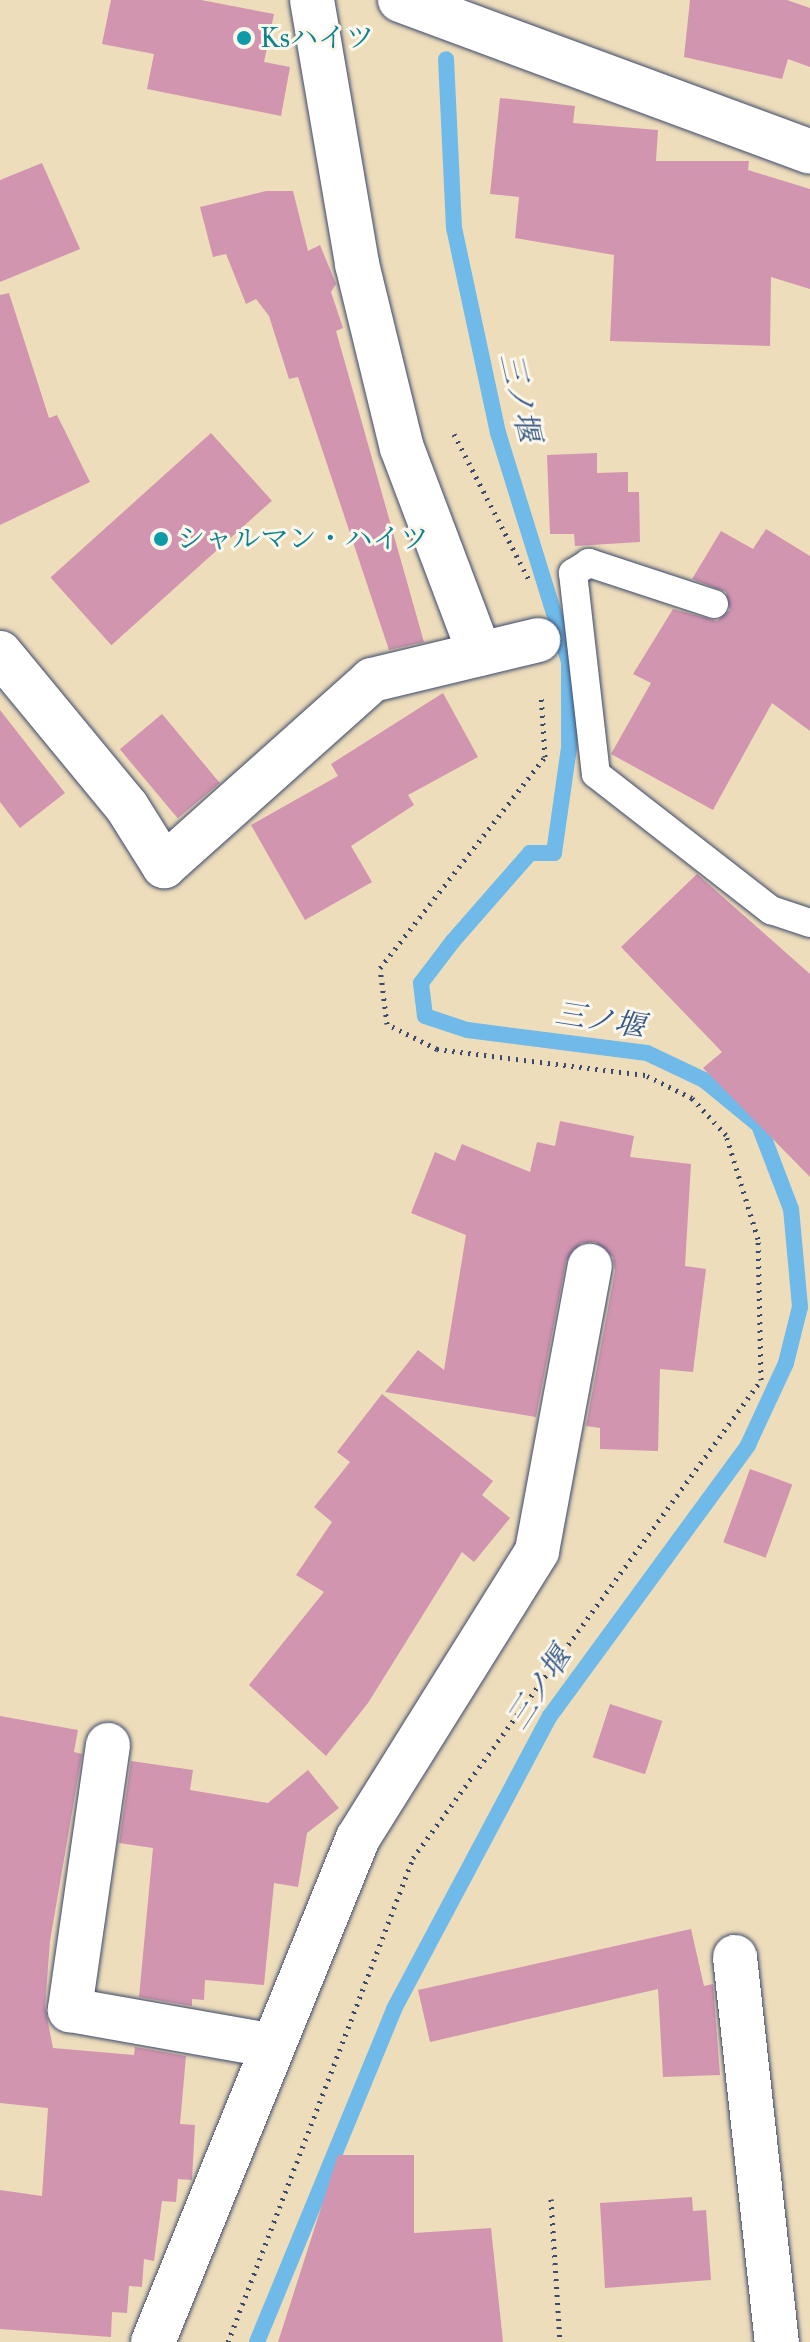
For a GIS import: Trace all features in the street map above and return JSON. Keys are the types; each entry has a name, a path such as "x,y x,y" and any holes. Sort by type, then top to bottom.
{"street":[{"path":"312,0 357,264 402,448 480,654"},
{"path":"400,0 810,152"},
{"path":"0,653 127,807 164,866 372,680 538,640"},
{"path":"153,2342 268,2045 358,1838 537,1551 590,1266"},
{"path":"108,1745 70,2010 268,2045"},
{"path":"735,1957 777,2342"}],"lane":[{"path":"714,604 589,563 573,573 596,774 771,910 809,920"}],"path":[{"path":"228,2342 413,1858 761,1380 758,1239 726,1135 692,1098 645,1075 437,1049 387,1024 380,968 394,941 545,757 534,591 452,430"},
{"path":"551,2199 560,2342"}],"building":[{"path":"111,0 201,0 274,14 264,62 290,67 281,116 147,89 154,54 102,44"},
{"path":"690,0 787,0 810,8 810,67 788,59 782,79 684,57"},
{"path":"500,98 575,106 573,123 658,130 656,161 749,161 748,170 810,189 810,289 771,277 770,346 610,341 614,255 515,238 519,197 490,194"},
{"path":"42,163 80,249 0,282 0,180"},
{"path":"266,191 293,191 308,251 320,245 336,284 331,292 343,328 336,331 424,642 389,650 298,377 289,379 269,316 256,299 246,304 226,254 213,257 200,207"},
{"path":"9,293 49,418 57,415 90,482 0,525 0,295"},
{"name":"シャルマン・ハイツ","path":"211,433 272,501 111,645 50,578"},
{"path":"597,453 597,473 628,472 628,492 639,492 640,542 575,546 574,534 550,534 547,455"},
{"path":"766,529 810,556 810,731 772,703 713,810 611,754 651,683 633,674 673,609 717,621 730,610 726,592 692,579 721,531 753,549"},
{"path":"443,693 478,757 408,795 414,805 351,846 372,882 305,920 251,825 338,776 331,764"},
{"path":"0,710 65,793 20,828 0,802"},
{"path":"162,714 220,783 178,818 120,749"},
{"path":"697,874 810,974 810,1177 703,1068 722,1052 621,947"},
{"path":"560,1121 634,1136 630,1157 691,1164 685,1266 706,1269 693,1372 660,1369 658,1451 600,1449 600,1428 586,1426 615,1271 613,1257 595,1242 581,1243 566,1261 536,1417 385,1392 418,1350 444,1370 466,1235 411,1213 435,1152 455,1161 462,1144 530,1172 537,1142 555,1146"},
{"path":"382,1394 493,1481 482,1495 510,1518 474,1562 462,1552 368,1703 326,1756 249,1685 324,1592 296,1575 332,1522 314,1507 350,1462 337,1452"},
{"path":"750,1469 792,1484 766,1558 723,1542"},
{"path":"610,1704 662,1721 645,1774 593,1757"},
{"path":"0,1716 78,1730 74,1752 82,1754 50,1941 45,2007 53,2048 134,2055 135,2047 186,2056 180,2124 195,2125 192,2180 178,2179 176,2202 162,2201 154,2261 144,2259 142,2287 129,2286 127,2313 112,2312 111,2337 0,2329 0,2190 42,2196 48,2108 0,2103"},
{"path":"131,1761 193,1770 190,1790 268,1803 308,1770 339,1808 307,1833 298,1887 274,1883 264,1985 205,1980 204,2000 192,1999 192,2006 139,1997 153,1848 119,1843"},
{"path":"691,1929 704,1986 713,1984 720,2075 663,2077 658,1989 430,2042 418,1990"},
{"path":"338,2155 414,2155 414,2233 491,2228 503,2342 278,2342"},
{"path":"692,2197 693,2211 706,2210 711,2280 605,2288 600,2203"}],"waterway":[{"name":"三ノ堰","path":"257,2342 394,2009 550,1716 748,1445 786,1363 800,1307 791,1209 759,1125 704,1080 647,1053 467,1030 425,1016 421,983 453,941 530,853 554,853 569,747 569,662 498,433 454,228 446,59"}],"place":[{"name":"Ksハイツ","path":"244,38"},
{"name":"シャルマン・ハイツ","path":"161,539"}]}
